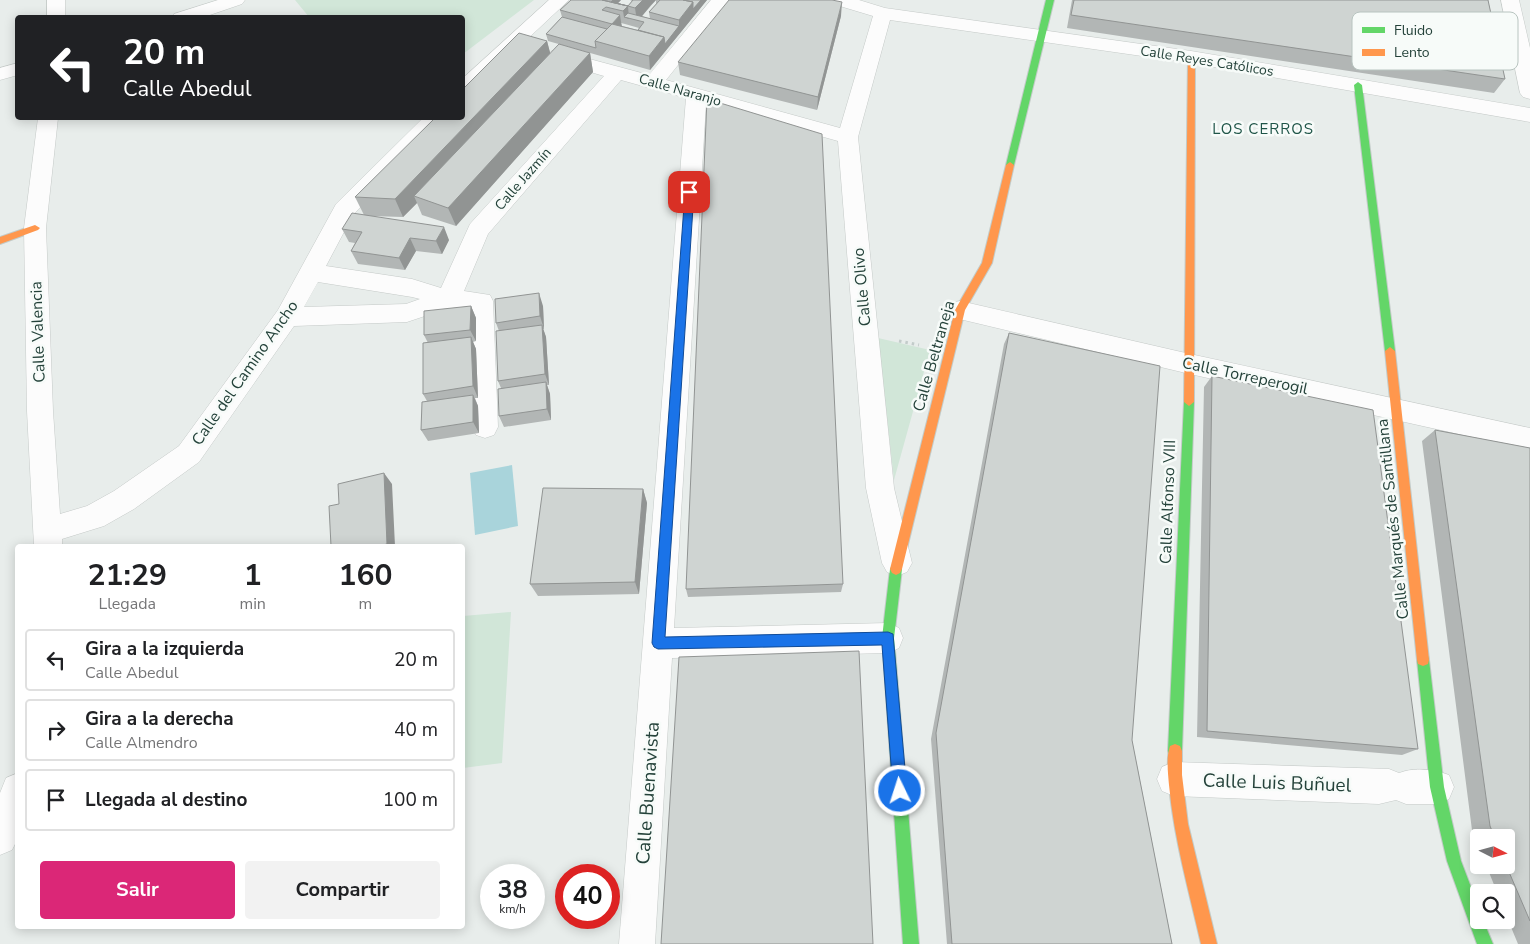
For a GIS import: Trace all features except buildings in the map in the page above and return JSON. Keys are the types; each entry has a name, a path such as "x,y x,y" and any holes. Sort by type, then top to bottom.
{"street":[{"path":"56,0 56,15"},
{"path":"190,15 236,0"},
{"path":"465,87 560,0"},
{"path":"654,82 720,0"},
{"name":"Calle Reyes Católicos","path":"839,0 1191,57 1530,115"},
{"name":"Calle Beltraneja","path":"911,944 888,638 897,563 960,310 987,263 1050,0"},
{"name":"Calle Olivo","path":"879,6 848,137 880,488 897,563"},
{"path":"1518,37 1530,93"},
{"name":"Calle Naranjo","path":"511,44 848,137"},
{"name":"Calle Alfonso VIII","path":"1191,57 1190,364 1174,779 1178,810 1209,944"},
{"path":"0,74 15,70"},
{"name":"Calle Jazmín","path":"448,299 478,230 618,72"},
{"name":"Calle Marqués de Santillana","path":"1358,85 1397,410 1403,787 1454,861 1485,944"},
{"name":"Calle Buenavista","path":"637,944 696,95"},
{"name":"Calle Valencia","path":"48,120 34,228 40,411 48,538"},
{"name":"Calle del Camino Ancho","path":"48,538 94,517 124,500 189,454 287,317 344,210 432,120"},
{"path":"0,241 34,228"},
{"path":"310,272 412,288 448,299 481,301 485,427"},
{"path":"287,317 407,313 448,299"},
{"name":"Calle Torreperogil","path":"960,310 1190,364 1530,439"},
{"path":"658,643 888,638"},
{"name":"Calle Luis Buñuel","path":"1174,779 1403,787"},
{"path":"0,838 15,798"}],"path":[{"path":"895,340 923,346"}],"green space":[{"path":"295,0 534,0 465,52 465,15 307,15"},
{"path":"878,338 930,350 894,480"},
{"path":"511,612 502,763 465,768 465,616"}],"water":[{"path":"512,465 518,526 475,535 470,473"}],"traffic: fast":[{"path":"1010,165 1050,0"},
{"path":"1358,85 1390,351"},
{"path":"1175,751 1189,402"},
{"path":"896,569 888,638 911,944"},
{"path":"1423,660 1437,787 1454,861 1485,944"}],"traffic: slow":[{"path":"1189,402 1191,57"},
{"path":"896,569 960,310 987,263 1010,165"},
{"path":"0,241 35,228"},
{"path":"1390,351 1423,660"},
{"path":"1175,751 1177,800 1181,824 1209,944"}],"district":[{"name":"LOS CERROS","path":"1263,129"}],"route":[{"path":"689,192 658,643 888,638 900,791"}]}
